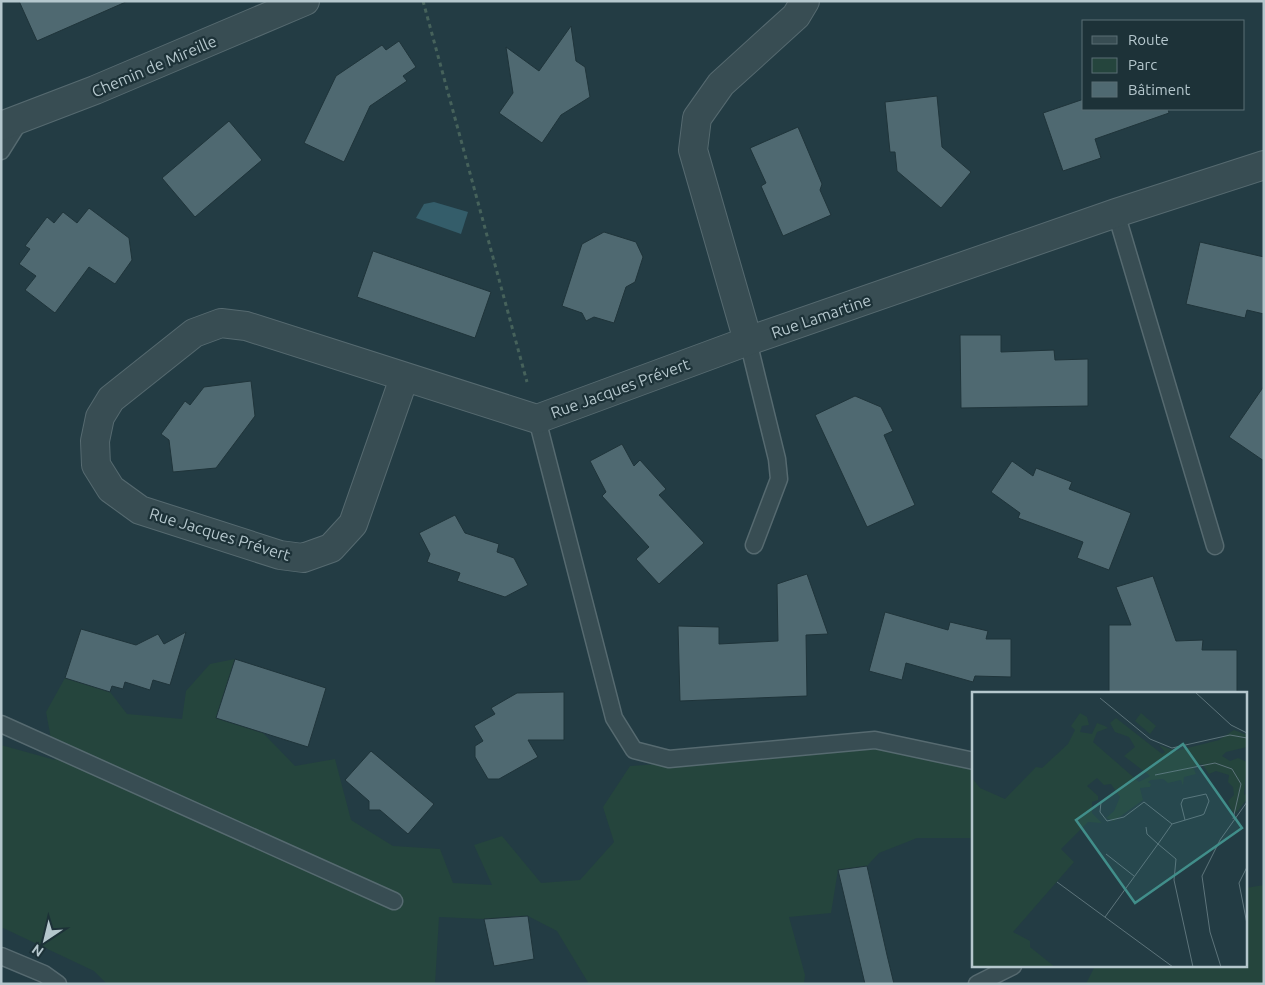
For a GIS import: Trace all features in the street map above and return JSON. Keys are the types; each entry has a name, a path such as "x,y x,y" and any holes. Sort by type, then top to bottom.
{"street":[{"name":"Chemin de Mireille","path":"11,123 95,90 305,1"},
{"name":"Rue Lamartine","path":"805,1 796,16 721,84 697,118 694,150 748,341 1116,213 1264,165"},
{"name":"Rue Jacques Prévert","path":"404,378 353,524 331,548 302,558 280,555 140,510 111,489 96,464 95,440 100,417 111,399 194,334 221,323 246,326 537,419 748,341"}],"lane":[{"path":"1,151 11,123"},
{"path":"1116,213 1215,546"},
{"path":"748,341 777,459 779,479 754,545"},
{"path":"537,419 614,718 634,750 669,759 875,740 972,761"},
{"path":"1,724 394,901"},
{"path":"1,956 44,974 58,984"},
{"path":"977,984 1009,968"}],"path":[{"path":"423,1 537,419"}],"green space":[{"path":"235,659 216,718 263,733 295,766 335,759 351,820 393,846 440,849 453,883 492,885 474,845 502,836 541,883 580,880 614,842 603,807 630,766 704,761 830,745 903,746 972,764 972,838 917,838 879,853 867,866 838,870 831,913 789,917 805,975 804,984 589,984 557,931 528,916 484,919 439,917 435,984 107,984 94,971 1,927 1,745 55,760 46,712 65,678 110,692 127,714 182,719 186,691 210,664"},
{"path":"1264,885 1264,984 1086,984 1094,968 1248,968 1248,888"}],"water":[{"path":"434,202 468,212 461,234 416,218 424,204"}],"building":[{"path":"19,1 128,1 37,41"},
{"path":"571,26 576,61 585,67 590,97 561,115 542,143 499,113 513,93 506,47 539,71"},
{"path":"399,41 416,67 403,76 407,81 370,106 344,162 304,143 336,76 382,45 386,50"},
{"path":"937,96 942,147 971,172 941,208 897,171 895,152 890,152 885,102"},
{"path":"1082,100 1082,110 1168,110 1169,113 1095,139 1101,158 1063,171 1043,113"},
{"path":"229,121 262,160 195,217 162,178"},
{"path":"798,127 822,184 820,190 831,215 783,236 761,186 766,183 750,148"},
{"path":"89,208 129,238 132,260 115,284 89,267 55,313 25,290 36,276 19,264 30,249 25,246 47,217 54,223 63,212 77,223"},
{"path":"604,232 636,242 643,257 635,282 626,287 614,323 594,317 586,321 582,313 562,306 582,244"},
{"path":"1200,242 1264,257 1264,314 1247,310 1245,318 1186,304"},
{"path":"373,251 491,292 475,338 357,297"},
{"path":"960,335 1001,335 1001,352 1054,350 1055,360 1088,359 1088,406 961,408"},
{"path":"251,381 255,416 216,468 173,472 169,440 161,434 185,401 190,405 204,387"},
{"path":"1264,386 1264,461 1229,437"},
{"path":"855,396 881,407 893,431 884,435 915,505 867,527 815,415"},
{"path":"622,444 634,466 640,460 666,489 659,495 704,543 659,584 636,559 649,547 602,496 606,492 590,461"},
{"path":"1012,461 1033,476 1036,468 1072,482 1069,489 1131,513 1109,570 1077,558 1083,542 1018,518 1020,513 991,492"},
{"path":"455,515 465,533 499,544 497,552 514,558 528,585 505,597 457,581 460,573 427,562 430,554 419,533"},
{"path":"807,574 828,634 806,635 807,696 680,701 678,626 719,627 719,644 778,641 777,584"},
{"path":"1153,576 1176,641 1203,640 1202,650 1237,650 1237,692 1109,692 1109,625 1131,625 1116,587"},
{"path":"885,612 948,630 950,622 988,631 986,639 1011,639 1011,677 975,676 973,682 906,663 902,680 869,671"},
{"path":"81,629 136,645 158,634 164,644 186,632 170,685 153,680 150,690 125,682 123,689 112,686 110,692 65,678"},
{"path":"235,659 326,688 308,747 216,718"},
{"path":"564,692 564,740 528,740 538,757 499,779 488,779 475,757 475,746 483,741 474,726 495,714 491,708 517,693"},
{"path":"371,751 434,804 408,834 380,810 369,810 369,801 345,780"},
{"path":"867,866 894,984 865,984 838,870"},
{"path":"528,916 534,959 494,966 484,919"}]}
